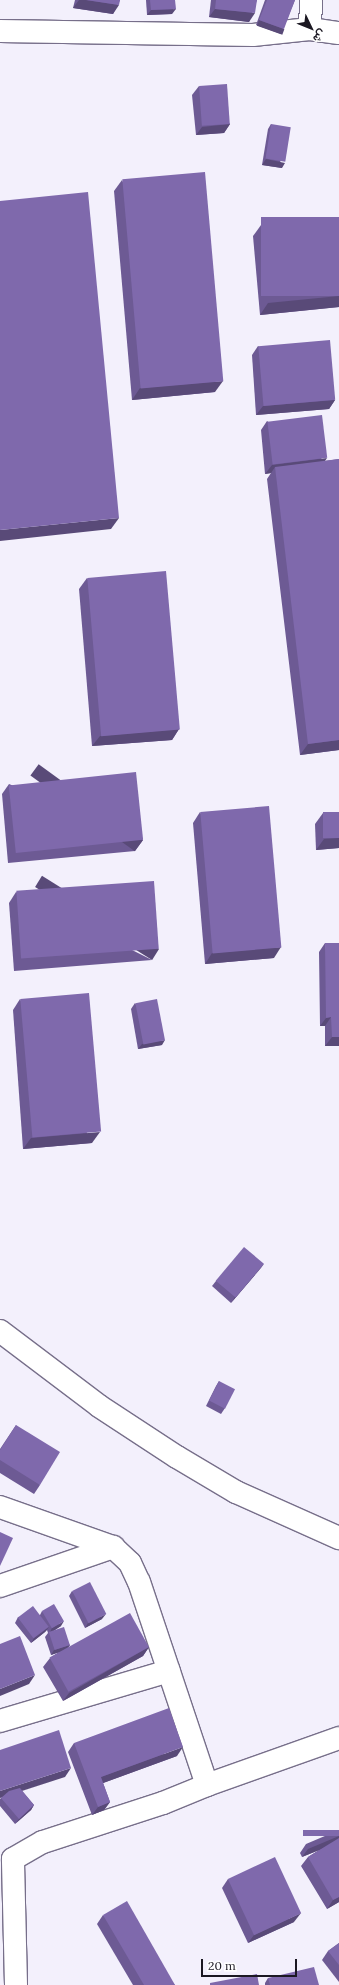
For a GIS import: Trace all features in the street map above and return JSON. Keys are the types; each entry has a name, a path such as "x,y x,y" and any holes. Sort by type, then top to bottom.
{"street":[{"path":"310,29 311,0"},
{"path":"0,31 253,34 310,29 339,33"},
{"path":"0,1331 99,1406 177,1457 236,1492 339,1538"},
{"path":"0,1507 113,1547 130,1562 139,1582 207,1785"},
{"path":"0,1586 113,1547"},
{"path":"0,1722 169,1671"},
{"path":"16,1985 9,1867 43,1842 130,1815 207,1785 339,1738"}],"building":[{"path":"86,0 120,0 119,5"},
{"path":"150,0 175,0 176,9 151,10"},
{"path":"216,0 257,0 255,13 215,9"},
{"path":"267,0 295,0 284,29 259,20"},
{"path":"227,84 230,124 202,126 199,86"},
{"path":"271,124 291,127 285,162 266,159"},
{"path":"205,172 223,381 141,388 122,179"},
{"path":"88,192 119,518 0,530 0,201"},
{"path":"261,217 339,217 339,296 261,296"},
{"path":"330,340 335,400 264,406 258,346"},
{"path":"322,415 327,458 273,464 267,422"},
{"path":"339,459 339,740 308,744 275,467"},
{"path":"166,571 180,729 101,736 87,578"},
{"path":"136,772 143,840 16,853 9,785"},
{"path":"269,806 281,947 213,953 200,812"},
{"path":"323,812 339,812 339,838 323,838"},
{"path":"154,881 159,949 21,958 16,891"},
{"path":"325,943 339,943 339,1037 332,1037 331,1017 326,1018"},
{"path":"89,993 101,1131 32,1137 20,999"},
{"path":"157,999 165,1040 143,1044 135,1003"},
{"path":"244,1247 264,1264 236,1297 216,1281"},
{"path":"219,1381 235,1389 225,1409 209,1401"},
{"path":"16,1425 60,1452 40,1485 0,1460 0,1450"},
{"path":"0,1532 13,1538 0,1566"},
{"path":"90,1582 106,1614 89,1623 72,1591"},
{"path":"54,1604 64,1621 52,1628 42,1611"},
{"path":"33,1606 49,1627 33,1638 18,1617"},
{"path":"130,1613 149,1647 68,1692 50,1658"},
{"path":"64,1627 70,1645 55,1650 49,1632"},
{"path":"20,1636 35,1675 0,1689 0,1644"},
{"path":"169,1708 183,1747 101,1777 110,1802 98,1807 74,1743"},
{"path":"59,1730 71,1768 0,1791 0,1750"},
{"path":"20,1788 34,1805 19,1819 1,1798 9,1791"},
{"path":"303,1830 339,1830 339,1836 303,1836"},
{"path":"339,1838 339,1897 333,1900 308,1857"},
{"path":"275,1857 301,1913 254,1935 228,1879"},
{"path":"127,1901 175,1985 144,1985 103,1915"},
{"path":"339,1943 339,1965 328,1951"},
{"path":"314,1967 319,1985 270,1985 268,1978"},
{"path":"257,1974 259,1985 210,1985 210,1983"}]}
